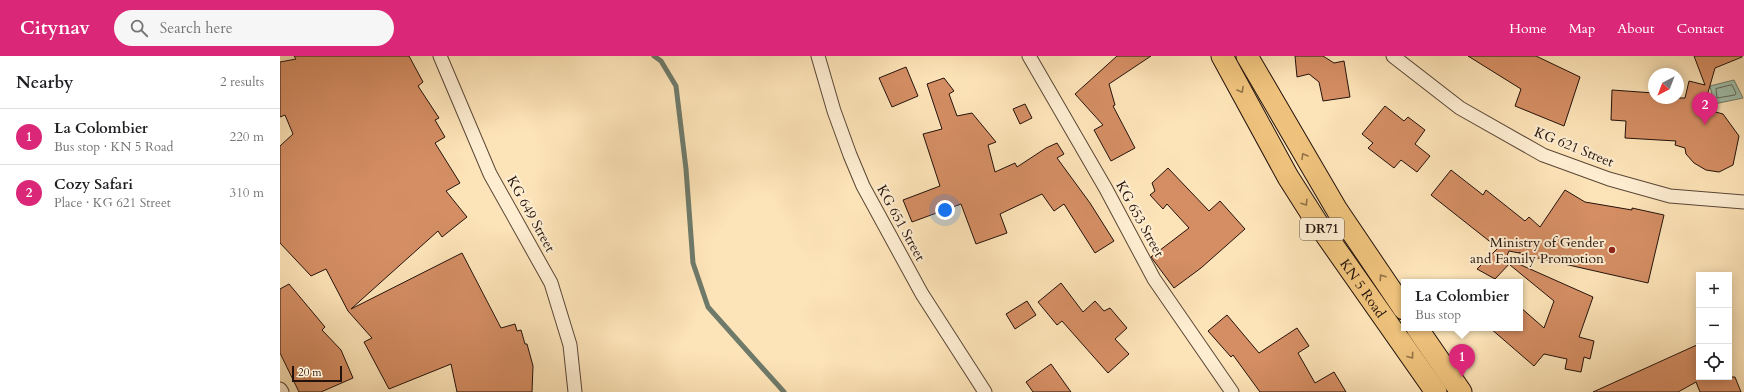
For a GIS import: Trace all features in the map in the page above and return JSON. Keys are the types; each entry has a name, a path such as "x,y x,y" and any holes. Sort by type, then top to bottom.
{"main road":[{"name":"KN 5 Road","path":"1222,56 1288,177 1312,214 1436,392"},
{"name":"KN 5 Road","path":"1247,56 1337,210 1401,305"},
{"path":"1419,331 1461,392"}],"street":[{"name":"KG 649 Street","path":"440,56 490,174 551,283 570,345 575,392"},
{"name":"KG 651 Street","path":"818,56 837,119 863,186 922,294 985,392"},
{"name":"KG 653 Street","path":"1029,56 1106,189 1154,278 1232,392"},
{"name":"KG 621 Street","path":"1393,56 1460,108 1543,155 1609,179 1670,196 1744,202"}],"water":[{"path":"1734,80 1743,98 1714,104 1710,86"}],"building":[{"path":"294,56 409,56 423,82 418,86 439,118 435,120 445,137 435,143 460,183 446,191 467,217 442,237 438,231 351,309 462,253 501,328 515,324 517,331 521,330 525,344 527,344 533,366 532,392 457,392 451,364 389,389 364,342 372,338 348,311 326,269 311,276 280,243 280,146 293,134 285,115 280,117 280,62 296,59"},
{"path":"1117,56 1151,56 1109,84 1115,105 1113,106 1135,148 1111,161 1094,130 1103,125 1075,94"},
{"path":"1295,56 1323,56 1334,63 1344,61 1350,97 1323,101 1319,82 1309,74 1297,77"},
{"path":"1468,56 1536,56 1580,77 1564,126 1515,106 1521,89"},
{"path":"1694,56 1742,56 1715,68 1705,103 1713,105 1712,111 1723,114 1739,136 1733,165 1719,172 1706,170 1694,163 1686,154 1685,148 1675,145 1676,141 1625,138 1626,121 1611,120 1612,90 1648,93 1648,104 1684,104 1684,98 1689,81 1705,85"},
{"path":"906,67 918,96 892,107 879,78"},
{"path":"944,78 954,91 949,94 957,116 972,113 996,142 988,145 995,172 1015,163 1017,167 1046,148 1057,143 1064,154 1057,158 1090,203 1114,241 1095,253 1064,204 1054,211 1042,194 1000,214 1007,233 976,244 961,204 912,222 903,200 940,186 923,134 942,129 927,84"},
{"path":"1025,104 1032,118 1020,124 1013,109"},
{"path":"1385,106 1404,121 1408,117 1425,130 1415,144 1430,156 1417,172 1401,160 1394,168 1368,148 1373,143 1362,134"},
{"path":"1168,168 1209,211 1220,201 1245,229 1201,268 1174,288 1151,257 1189,228 1167,204 1163,209 1150,195 1155,191 1152,183"},
{"path":"1451,170 1483,195 1486,190 1525,221 1529,217 1540,227 1565,190 1585,202 1632,210 1632,208 1664,215 1648,283 1520,254 1520,252 1509,251 1506,258 1512,261 1495,279 1477,269 1498,248 1431,195"},
{"path":"1512,261 1593,297 1579,337 1594,341 1590,359 1584,357 1581,372 1565,369 1567,359 1544,354 1534,366 1493,331 1523,331 1523,310 1544,328 1554,301 1510,265"},
{"path":"1061,283 1083,312 1095,301 1104,311 1110,308 1127,328 1115,339 1129,354 1108,373 1062,321 1057,325 1038,302"},
{"path":"289,284 325,327 322,330 341,350 353,378 321,392 299,392 280,353 280,289"},
{"path":"1027,301 1036,315 1015,329 1006,314"},
{"path":"1227,315 1259,353 1297,328 1309,346 1298,353 1315,383 1334,372 1346,392 1260,392 1233,355 1231,357 1208,331"},
{"path":"1696,345 1696,380 1732,380 1732,377 1735,377 1741,392 1700,392 1696,382 1678,392 1593,392"},
{"path":"1051,364 1071,392 1033,392 1026,382"}],"waterway":[{"path":"654,56 661,61 676,86 686,169 693,263 708,307 784,392"}],"place":[{"name":"Cozy Safari","path":"1705,125"},
{"name":"Ministry of Gender and Family Promotion","path":"1612,250"},
{"name":"La Colombier","path":"1462,377"}]}
